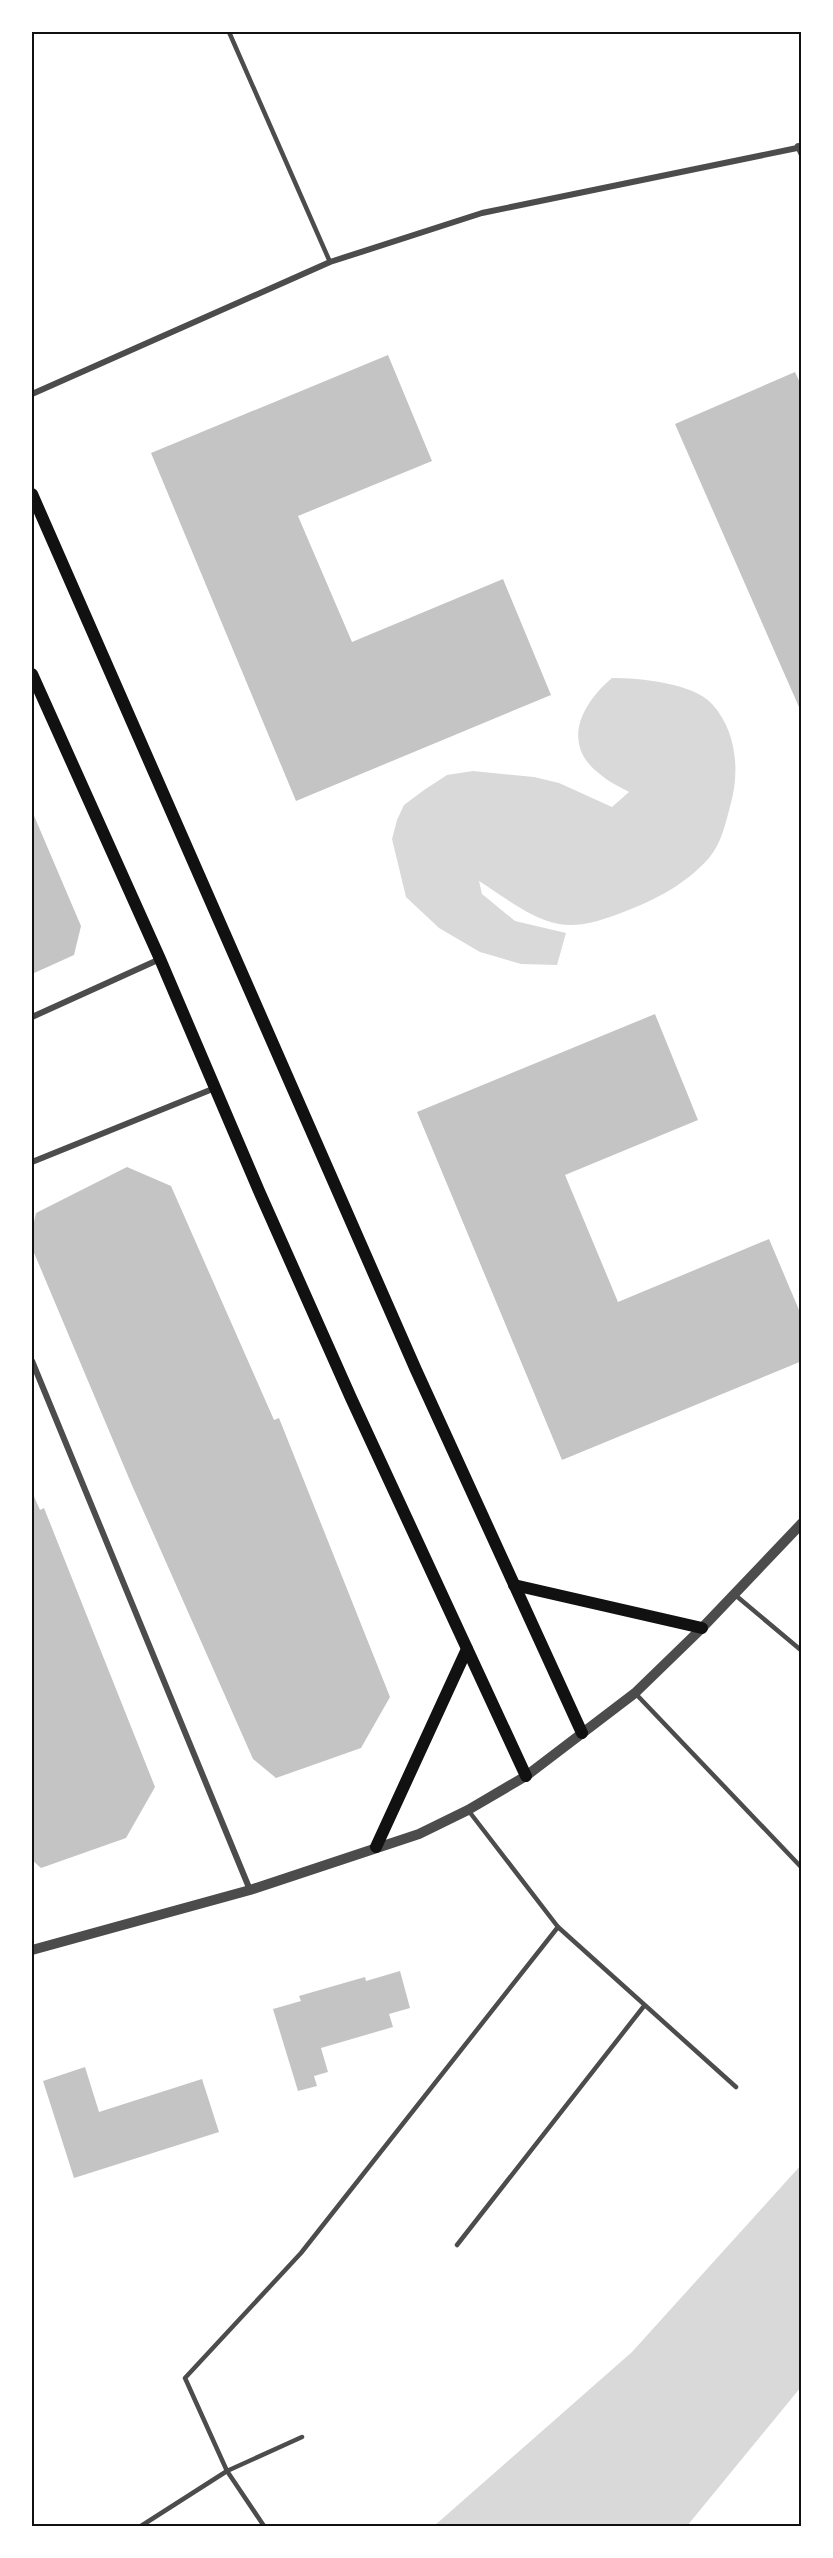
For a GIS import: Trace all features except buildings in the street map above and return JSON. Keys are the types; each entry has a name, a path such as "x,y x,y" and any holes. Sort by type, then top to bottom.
{"main road":[{"path":"32,495 407,1349 582,1733"},
{"path":"32,674 160,959 351,1398 526,1776"},
{"path":"514,1585 702,1628"},
{"path":"376,1847 467,1649"}],"street":[{"path":"32,394 330,262 482,213 800,147 801,155"},
{"path":"32,1017 160,959"},
{"path":"32,1162 215,1088"},
{"path":"32,1361 250,1890"},
{"path":"32,1950 250,1890 419,1834 468,1810 526,1776 635,1693 702,1628 801,1523"}],"lane":[{"path":"228,32 330,262"},
{"path":"734,1594 801,1651"},
{"path":"635,1693 801,1868"},
{"path":"468,1810 558,1927 736,2087"},
{"path":"264,2526 227,2471 185,2378 301,2253 558,1927"},
{"path":"457,2245 644,2006"},
{"path":"141,2526 227,2471 302,2437"}],"shaded area":[{"path":"612,678 665,683 692,691 712,704 720,714 731,738 735,777 731,803 717,846 700,868 669,891 621,913 583,924 559,924 538,917 479,881 482,894 515,921 566,933 557,965 521,964 480,952 439,928 406,897 392,839 404,805 447,775 473,771 534,777 559,783 612,807 629,792 604,778 588,763 581,751 578,738 584,712 591,700"},
{"path":"801,2165 801,2387 687,2526 434,2526 632,2352"}]}
